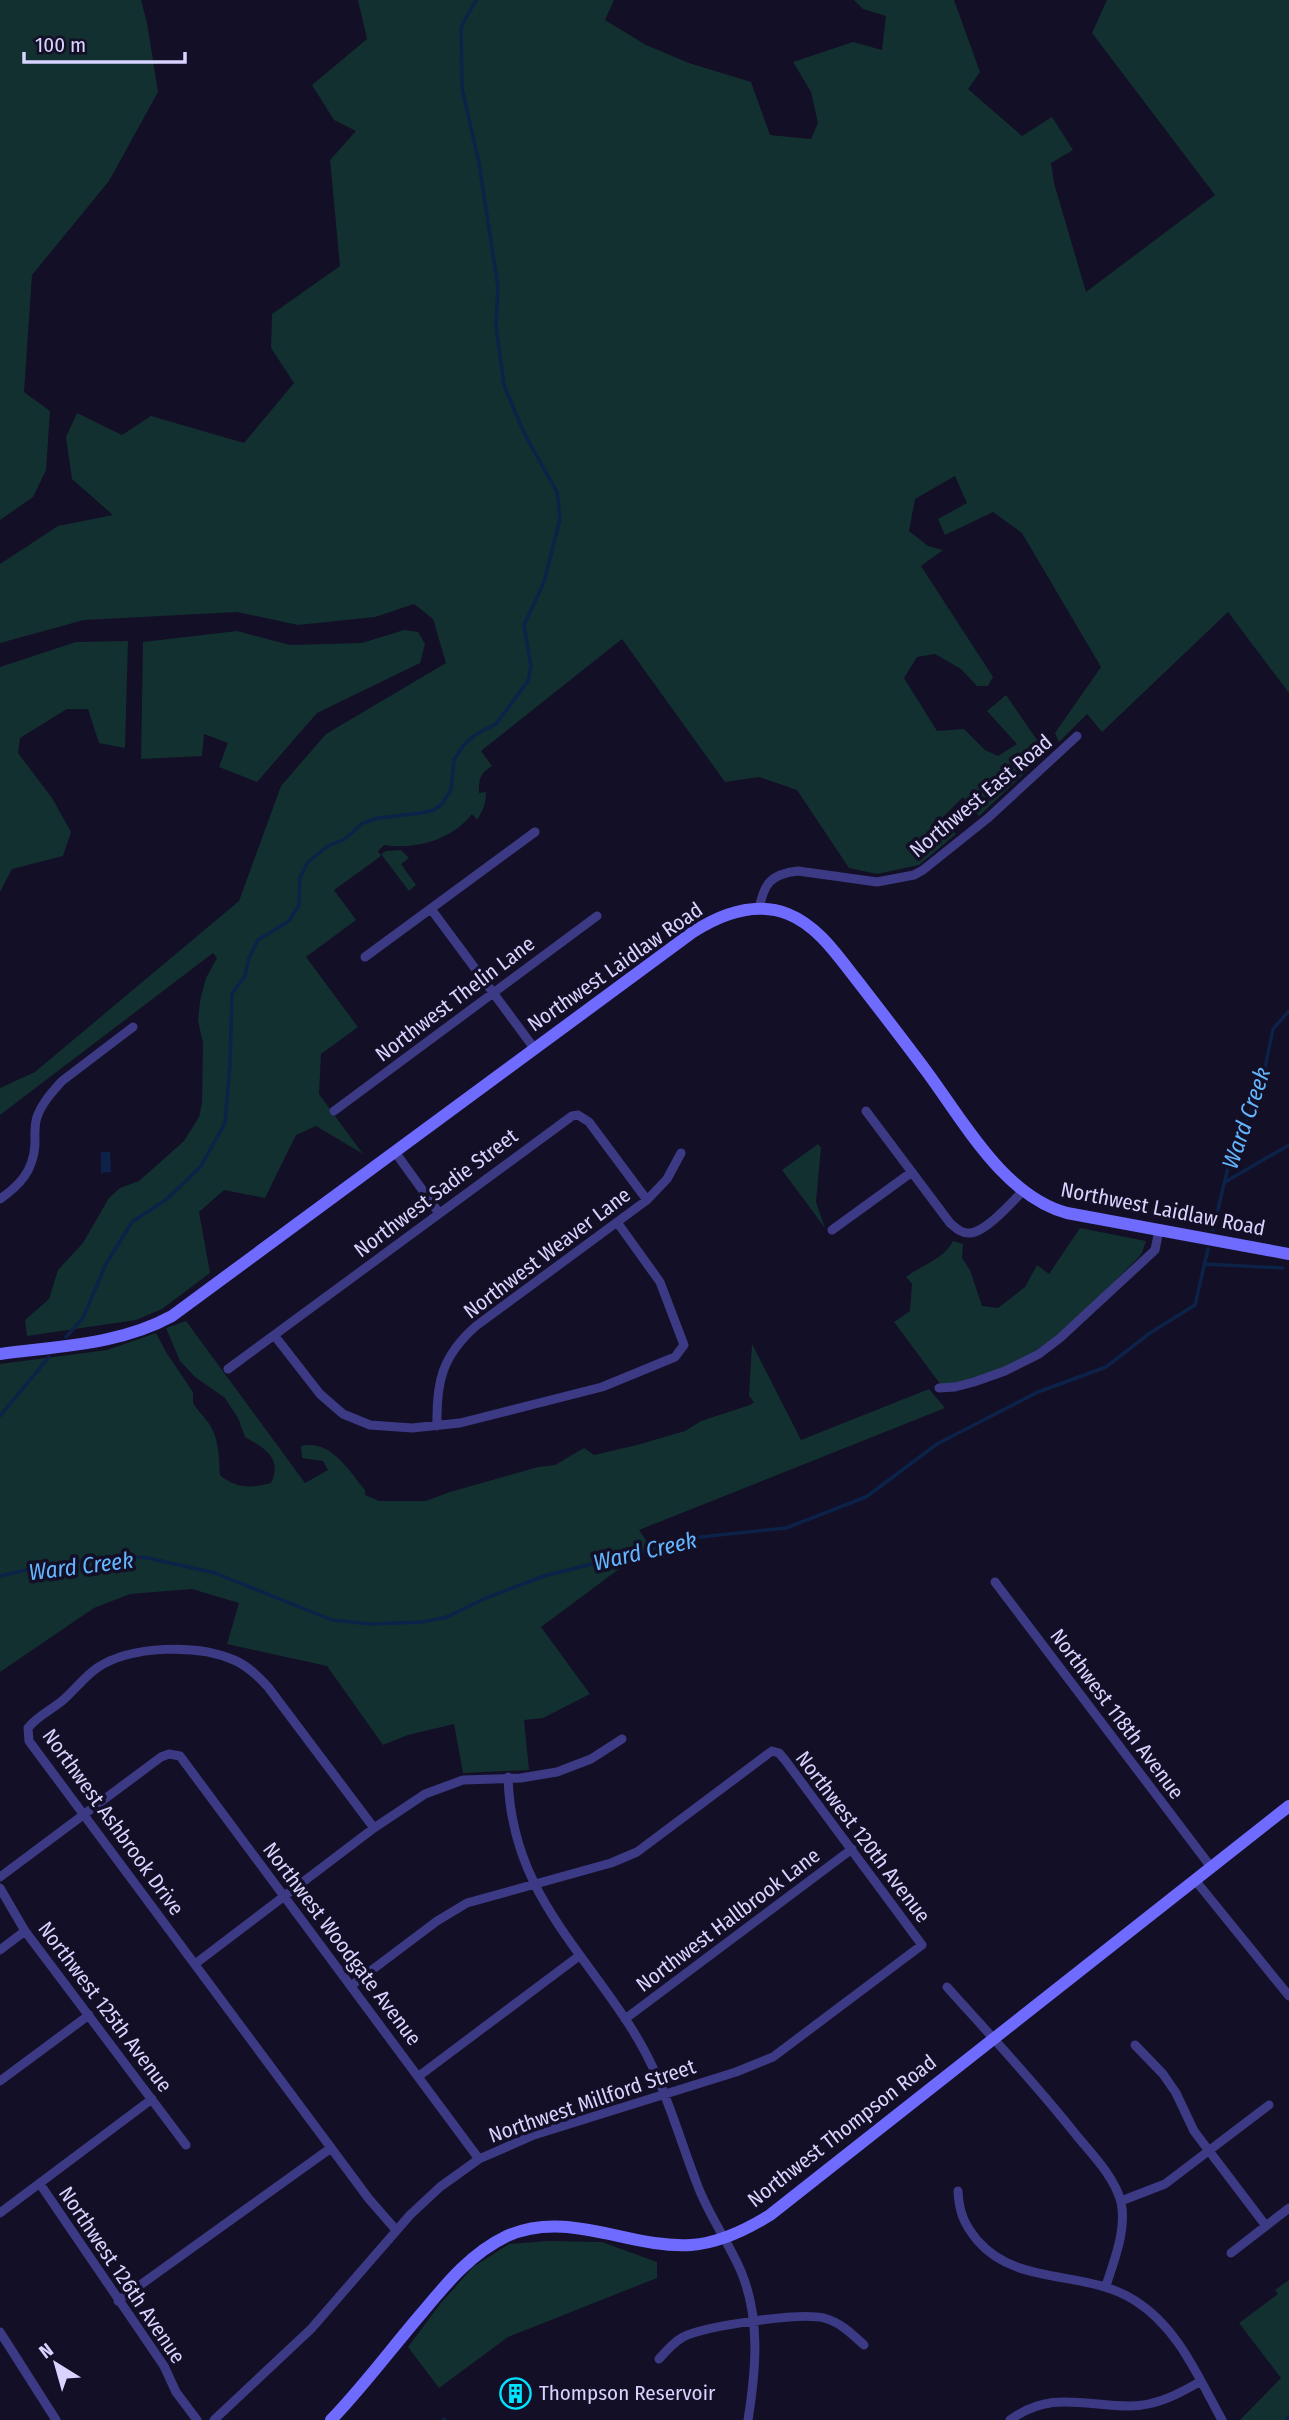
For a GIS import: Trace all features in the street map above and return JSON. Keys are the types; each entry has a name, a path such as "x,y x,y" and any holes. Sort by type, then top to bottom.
{"street":[{"name":"Northwest East Road","path":"759,909 767,883 788,872 799,871 877,882 903,879 923,870 988,818 1077,736"},
{"path":"365,957 535,832"},
{"path":"430,909 534,1048"},
{"name":"Northwest Laidlaw Road","path":"0,1354 103,1341 141,1331 161,1322 215,1286 693,932 726,915 759,909 790,915 823,939 914,1054 987,1153 1023,1191 1056,1210 1289,1254"},
{"name":"Northwest Thelin Lane","path":"334,1111 597,916"},
{"path":"0,1199 28,1173 34,1156 36,1121 42,1105 52,1092 62,1081 133,1027"},
{"path":"866,1111 950,1223 963,1232 969,1234 983,1228 1023,1191"},
{"name":"Northwest Sadie Street","path":"228,1369 565,1119 578,1115 589,1122 647,1200"},
{"path":"395,1152 439,1213"},
{"name":"Northwest Weaver Lane","path":"437,1426 437,1398 441,1374 458,1344 476,1326 647,1200 667,1179 681,1153"},
{"path":"832,1230 912,1172"},
{"path":"274,1335 320,1394 343,1414 370,1425 412,1428 460,1423 602,1387 675,1357 684,1345 660,1282 617,1222"},
{"path":"939,1388 955,1387 1005,1371 1052,1345 1155,1250 1159,1230"},
{"name":"Northwest 118th Avenue","path":"995,1582 1211,1867"},
{"name":"Northwest Ashbrook Drive","path":"374,1828 268,1687 253,1671 225,1657 204,1652 172,1650 135,1652 106,1663 30,1725 27,1733 29,1741 331,2148 396,2230"},
{"path":"195,1964 374,1828 408,1804 438,1788 463,1780 532,1777 568,1768 601,1753 622,1739"},
{"name":"Northwest 120th Avenue","path":"534,1884 620,1860 637,1852 769,1752 775,1751 785,1760 922,1945"},
{"name":"Northwest Woodgate Avenue","path":"84,1815 161,1757 173,1754 183,1759 480,2159"},
{"path":"508,1777 514,1831 534,1884 579,1956 645,2050 665,2093 696,2182 743,2278 754,2322 756,2364 748,2420"},
{"name":"Northwest Thompson Road","path":"331,2420 454,2275 489,2246 509,2236 554,2226 580,2228 652,2243 702,2244 742,2231 770,2215 1289,1806"},
{"path":"0,1877 84,1815"},
{"name":"Northwest Hallbrook Lane","path":"625,2019 852,1849"},
{"path":"1195,1880 1289,1997"},
{"path":"352,1985 458,1908 534,1884"},
{"name":"Northwest 125th Avenue","path":"0,1888 25,1931 186,2145"},
{"path":"0,1950 25,1931"},
{"name":"Northwest Millford Street","path":"215,2420 311,2329 396,2230 433,2193 480,2159 516,2141 736,2072 773,2057 922,1945"},
{"path":"419,2076 579,1956"},
{"path":"947,1987 1097,2160 1121,2201 1119,2243 1107,2286"},
{"path":"0,2081 89,2015"},
{"path":"1135,2045 1163,2074 1176,2093 1187,2121 1266,2226"},
{"path":"0,2213 152,2099"},
{"path":"1121,2201 1165,2184 1269,2105"},
{"path":"118,2301 331,2148"},
{"name":"Northwest 126th Avenue","path":"40,2184 164,2365 176,2392 197,2420"},
{"path":"958,2192 961,2217 976,2239 1008,2265 1107,2286 1135,2300 1161,2321 1181,2347 1222,2420"},
{"path":"1231,2253 1289,2208"},
{"path":"659,2359 683,2337 703,2330 800,2317 823,2318 844,2327 864,2345"},
{"path":"0,2332 56,2420"},
{"path":"1010,2420 1027,2408 1053,2401 1142,2405 1169,2398 1201,2381"}],"green space":[{"path":"0,0 141,0 158,92 109,181 32,275 24,392 50,411 46,470 33,497 0,520"},
{"path":"358,0 614,0 605,20 646,45 689,63 751,82 770,135 811,139 818,123 811,92 793,62 853,42 882,50 886,16 863,9 854,0 954,0 980,72 968,89 1022,136 1052,117 1073,150 1051,163 1054,183 1086,292 1215,195 1092,33 1107,0 1289,0 1289,693 1228,612 1102,732 1087,714 1059,742 1055,733 1101,667 1022,533 993,512 945,535 938,519 967,503 955,476 915,499 909,531 928,546 943,550 921,566 993,677 988,686 977,686 961,669 935,654 917,657 904,678 937,731 964,729 985,750 998,756 1017,744 987,711 1006,695 1046,753 979,816 963,797 942,818 956,834 919,865 877,874 849,868 797,790 759,777 725,782 622,639 481,751 492,766 480,780 479,793 486,792 486,796 477,820 472,814 454,831 432,841 408,846 384,845 378,851 381,856 334,890 356,920 306,957 358,1027 321,1054 319,1094 363,1154 316,1126 296,1135 265,1198 224,1190 199,1212 210,1273 162,1309 136,1320 27,1336 25,1320 49,1299 58,1270 83,1243 109,1198 120,1188 139,1181 184,1141 199,1117 202,1103 203,1043 198,1021 200,1001 206,978 217,958 213,953 0,1115 0,1088 35,1072 239,901 281,786 326,734 446,663 433,619 414,604 375,617 298,625 237,612 84,620 0,643 0,564 58,526 113,515 72,479 66,437 77,413 122,435 151,416 244,443 294,383 271,348 272,314 340,266 330,160 356,131 334,120 312,85 367,39"},
{"path":"404,630 418,632 425,644 420,663 317,713 257,782 219,767 228,743 204,734 202,756 141,759 143,642 237,631 290,645 362,643"},
{"path":"128,641 125,748 99,743 88,709 67,709 20,738 18,753 52,798 71,832 63,856 12,869 0,892 0,667 76,642"},
{"path":"401,850 409,858 401,864 416,885 409,891 381,854"},
{"path":"818,1144 821,1148 816,1202 825,1228 782,1170"},
{"path":"1080,1228 1146,1241 1137,1259 1050,1341 1001,1369 973,1379 941,1385 894,1322 910,1311 912,1284 906,1277 938,1257 953,1241 963,1244 962,1258 970,1270 982,1306 998,1308 1025,1287 1037,1265 1049,1274"},
{"path":"186,1321 305,1483 328,1470 323,1461 302,1458 301,1446 321,1447 345,1465 365,1490 365,1495 379,1501 426,1501 538,1467 555,1465 584,1448 594,1455 685,1431 701,1421 750,1405 754,1402 749,1396 752,1344 801,1440 929,1389 945,1408 639,1530 650,1546 541,1627 590,1694 543,1718 524,1720 529,1770 463,1773 454,1724 408,1735 383,1745 327,1666 227,1644 239,1603 192,1589 130,1594 94,1608 0,1672 0,1364 107,1350 156,1333 193,1392 193,1403 214,1433 220,1475 232,1483 244,1486 271,1483 275,1467 270,1455 245,1437 238,1418 225,1398 195,1377 180,1361 166,1328"},
{"path":"548,2241 602,2242 657,2262 657,2278 508,2337 439,2388 408,2347 440,2304 473,2267 509,2244"},
{"path":"1289,2280 1289,2420 1240,2420 1281,2378 1239,2323 1278,2294 1275,2290"}],"water":[{"path":"101,1152 110,1152 111,1172 101,1173"}],"waterway":[{"path":"66,1337 83,1318 106,1264 132,1222 167,1199 201,1166 225,1123 232,994 245,976 249,958 258,940 289,921 299,905 300,877 308,862 328,846 345,839 363,823 434,810 442,804 451,790 454,760 463,746 475,735 496,724 528,681 531,666 524,625 544,582 560,519 557,492 524,433 504,385 496,326 498,287 479,163 462,88 461,27 476,0"},
{"name":"Ward Creek","path":"1213,1230 1232,1151 1260,1092 1273,1029 1289,1011"},
{"path":"1225,1182 1289,1145"},
{"name":"Ward Creek","path":"0,1576 44,1566 121,1556 148,1558 215,1573 332,1620 371,1624 422,1622 447,1617 486,1598 544,1576 700,1537 786,1528 866,1497 937,1444 1038,1392 1106,1367 1150,1333 1195,1305 1208,1249"},
{"path":"1204,1264 1283,1268"},
{"path":"0,1416 49,1357"},
{"path":"1286,2420 1289,2417"}],"place":[{"name":"Thompson Reservoir","path":"516,2393"}]}
